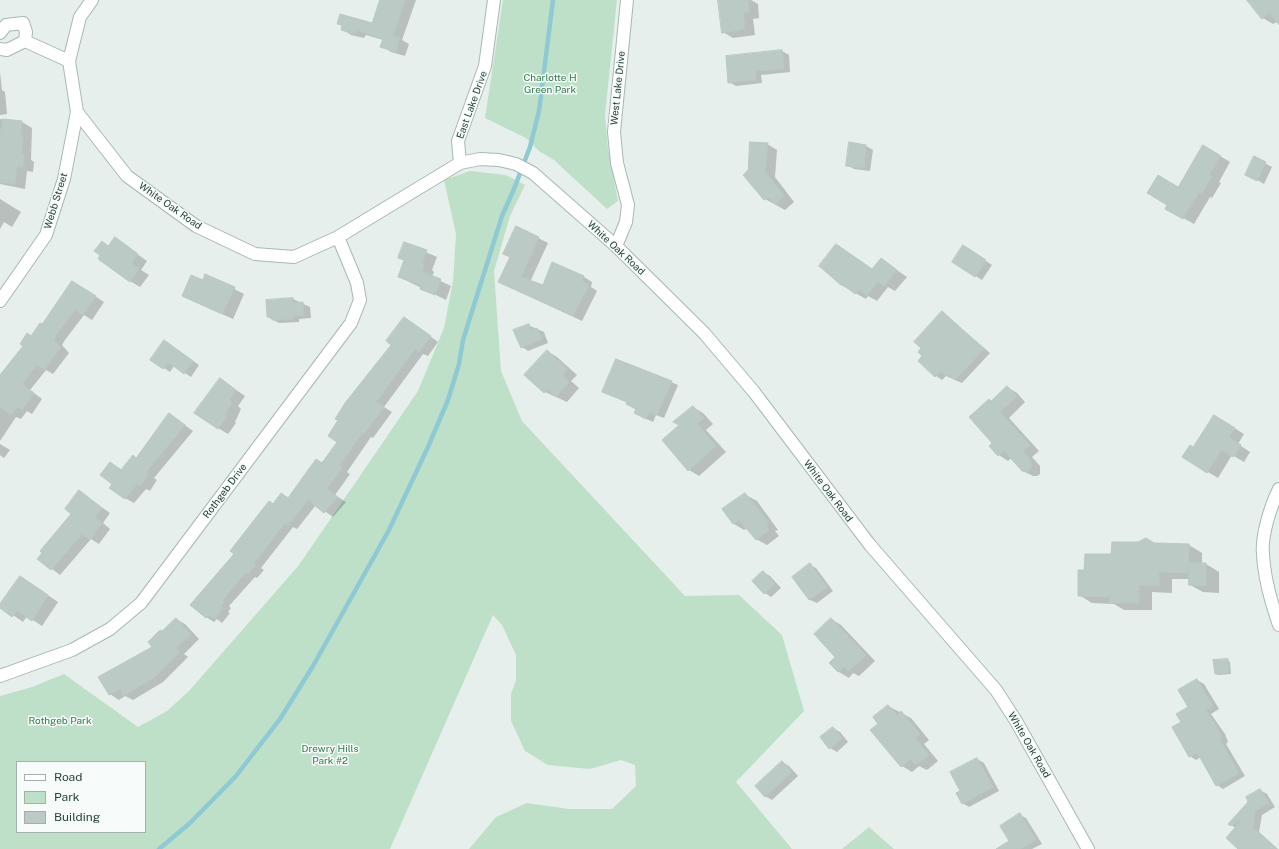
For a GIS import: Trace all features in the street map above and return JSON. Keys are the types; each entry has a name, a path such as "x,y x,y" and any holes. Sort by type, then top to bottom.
{"street":[{"name":"White Oak Road","path":"92,0 80,17 69,61 77,112 128,176 196,226 255,254 294,257 338,237 460,163 480,159 499,160 516,164 533,174 616,246 704,333 758,397 870,545 996,690 1020,727 1088,849"},
{"name":"East Lake Drive","path":"460,163 458,141 485,66 494,0"},
{"name":"West Lake Drive","path":"616,246 626,222 628,205 617,163 614,132 627,0"},
{"path":"0,33 6,25 23,24 26,32 25,41"},
{"path":"25,41 69,61"},
{"path":"0,49 7,50 25,41"},
{"name":"Webb Street","path":"0,301 46,235 64,179 77,112"},
{"name":"Rothgeb Drive","path":"0,676 72,650 110,629 141,603 351,323 360,300 357,283 338,237"},
{"path":"1279,489 1271,506 1262,552 1270,598 1279,625"}],"green space":[{"name":"Charlotte H Green Park","path":"503,0 617,0 605,115 608,148 618,201 607,209 554,160 539,151 526,138 485,118"},
{"path":"470,171 506,175 525,185 510,216 494,271 501,371 522,421 685,596 739,595 782,635 804,711 736,782 792,849 469,849 496,817 527,803 569,809 612,809 636,786 635,765 621,760 590,769 548,765 525,751 511,721 511,694 516,680 516,655 502,625 493,615 390,849 0,849 0,696 32,687 64,674 138,727 167,711 189,691 299,565 418,391 444,328 453,281 456,234 444,180"},
{"path":"869,827 894,849 842,849"}],"building":[{"path":"380,0 405,0 393,36 400,38 396,52 380,47 383,39 356,30 355,34 341,30 342,25 337,24 340,14 372,23"},
{"path":"718,0 748,0 749,12 743,13 745,29 722,33"},
{"path":"1247,0 1279,0 1279,25 1270,13 1262,19"},
{"path":"782,50 784,69 755,71 756,80 728,83 726,56"},
{"path":"3,119 22,121 21,137 23,137 21,154 24,155 23,167 17,166 15,184 0,182 0,129 2,129"},
{"path":"750,142 768,143 765,171 784,196 775,204 768,197 764,200 743,175 748,170"},
{"path":"849,142 866,145 864,168 846,166"},
{"path":"1203,145 1221,156 1209,175 1212,176 1202,193 1199,192 1183,219 1165,209 1167,205 1147,193 1158,175 1178,187"},
{"path":"1254,156 1266,162 1257,181 1245,175"},
{"path":"516,226 539,237 521,277 543,285 552,262 584,276 582,281 589,285 573,316 498,282 510,257 503,254"},
{"path":"115,237 138,254 132,263 139,269 130,282 98,259 100,255 94,251 102,241 108,246"},
{"path":"404,242 427,250 422,264 424,265 422,272 441,279 435,295 420,289 421,285 398,277 404,260 398,258"},
{"path":"836,244 872,269 881,258 897,270 884,286 878,281 867,296 859,290 855,294 842,284 841,285 819,266"},
{"path":"963,245 986,260 975,277 952,262"},
{"path":"205,274 235,287 222,314 182,296 191,275 203,280"},
{"path":"72,281 96,296 83,315 75,310 56,335 54,340 61,347 44,370 37,365 22,384 34,393 22,410 18,407 11,415 0,407 0,375 23,346 20,344 27,333 31,336 40,323 42,324"},
{"path":"293,298 293,303 303,302 304,315 293,316 293,319 272,320 272,317 267,317 266,300"},
{"path":"942,311 984,349 955,380 948,374 946,376 940,371 935,377 918,361 922,356 918,352 921,348 914,342"},
{"path":"404,317 431,336 419,352 416,348 376,402 384,407 364,434 362,433 339,466 342,468 327,489 338,497 324,513 308,500 288,525 285,523 254,563 256,565 248,574 246,572 222,601 224,602 221,606 223,608 214,619 209,615 206,618 190,605 234,554 230,551 269,501 273,504 281,493 288,498 316,459 322,463 337,442 328,436 338,420 335,419 345,403 391,345 386,341"},
{"path":"529,324 531,330 537,328 542,339 521,348 513,330"},
{"path":"164,340 193,361 184,374 168,362 163,369 150,360"},
{"path":"547,350 567,369 562,375 569,382 556,397 548,389 544,393 524,375"},
{"path":"616,359 672,381 657,415 649,412 646,419 634,413 636,409 626,404 627,402 602,392"},
{"path":"220,378 236,390 229,400 232,402 225,415 227,416 218,429 194,413"},
{"path":"1007,386 1017,396 1000,412 1030,445 1023,451 1031,460 1031,468 1027,472 1022,471 1004,451 998,456 989,446 992,443 969,417 989,399 991,401"},
{"path":"693,406 704,418 697,424 716,446 688,471 662,440 679,425 673,422"},
{"path":"169,413 185,425 146,472 149,474 140,486 137,484 125,499 109,488 112,484 100,475 110,462 121,470 133,455 136,458"},
{"path":"1214,415 1235,428 1229,437 1241,445 1233,457 1221,450 1207,473 1182,457 1190,445 1193,447"},
{"path":"79,490 102,508 95,518 102,523 90,540 82,534 51,570 37,559 42,553 40,551 71,514 65,509"},
{"path":"745,493 769,523 766,525 769,530 756,540 739,520 733,524 722,509"},
{"path":"1146,538 1154,543 1189,544 1188,573 1159,572 1159,586 1139,585 1139,603 1109,603 1110,597 1078,596 1078,570 1084,570 1085,554 1111,554 1112,542 1138,542"},
{"path":"810,563 827,587 809,600 792,577"},
{"path":"1189,563 1206,563 1206,586 1189,585"},
{"path":"763,571 775,584 764,594 752,581"},
{"path":"20,576 48,595 32,621 17,611 12,617 0,608 0,604"},
{"path":"176,618 191,634 176,648 180,652 155,677 123,696 120,689 109,695 98,677 152,647 148,642 160,630 162,631"},
{"path":"831,618 866,655 848,671 844,667 838,672 829,663 835,657 814,634"},
{"path":"1228,659 1229,673 1215,674 1213,660"},
{"path":"1197,679 1213,706 1206,710 1218,729 1222,738 1220,740 1239,773 1216,786 1197,752 1189,757 1172,727 1181,722 1176,714 1188,707 1178,690"},
{"path":"888,705 897,715 901,711 920,734 915,738 929,755 916,765 911,759 901,767 870,730 878,724 873,717"},
{"path":"833,727 842,738 829,749 820,737"},
{"path":"977,758 993,787 962,804 956,793 960,791 950,772"},
{"path":"782,761 792,772 765,797 755,786"},
{"path":"1260,789 1269,803 1255,811 1253,828 1277,849 1238,849 1226,838 1243,818 1230,826 1228,824 1248,802 1246,797"},
{"path":"1020,813 1036,840 1020,849 996,849 1009,841 1000,826"}],"waterway":[{"path":"159,849 190,823 236,776 280,719 313,666 389,530 428,447 448,400 459,364 463,340 502,216 530,147 539,111 553,0"}],"park label":[{"name":"Rothgeb Park","path":"60,721"},
{"name":"Drewry Hills Park #2","path":"330,754"}]}
